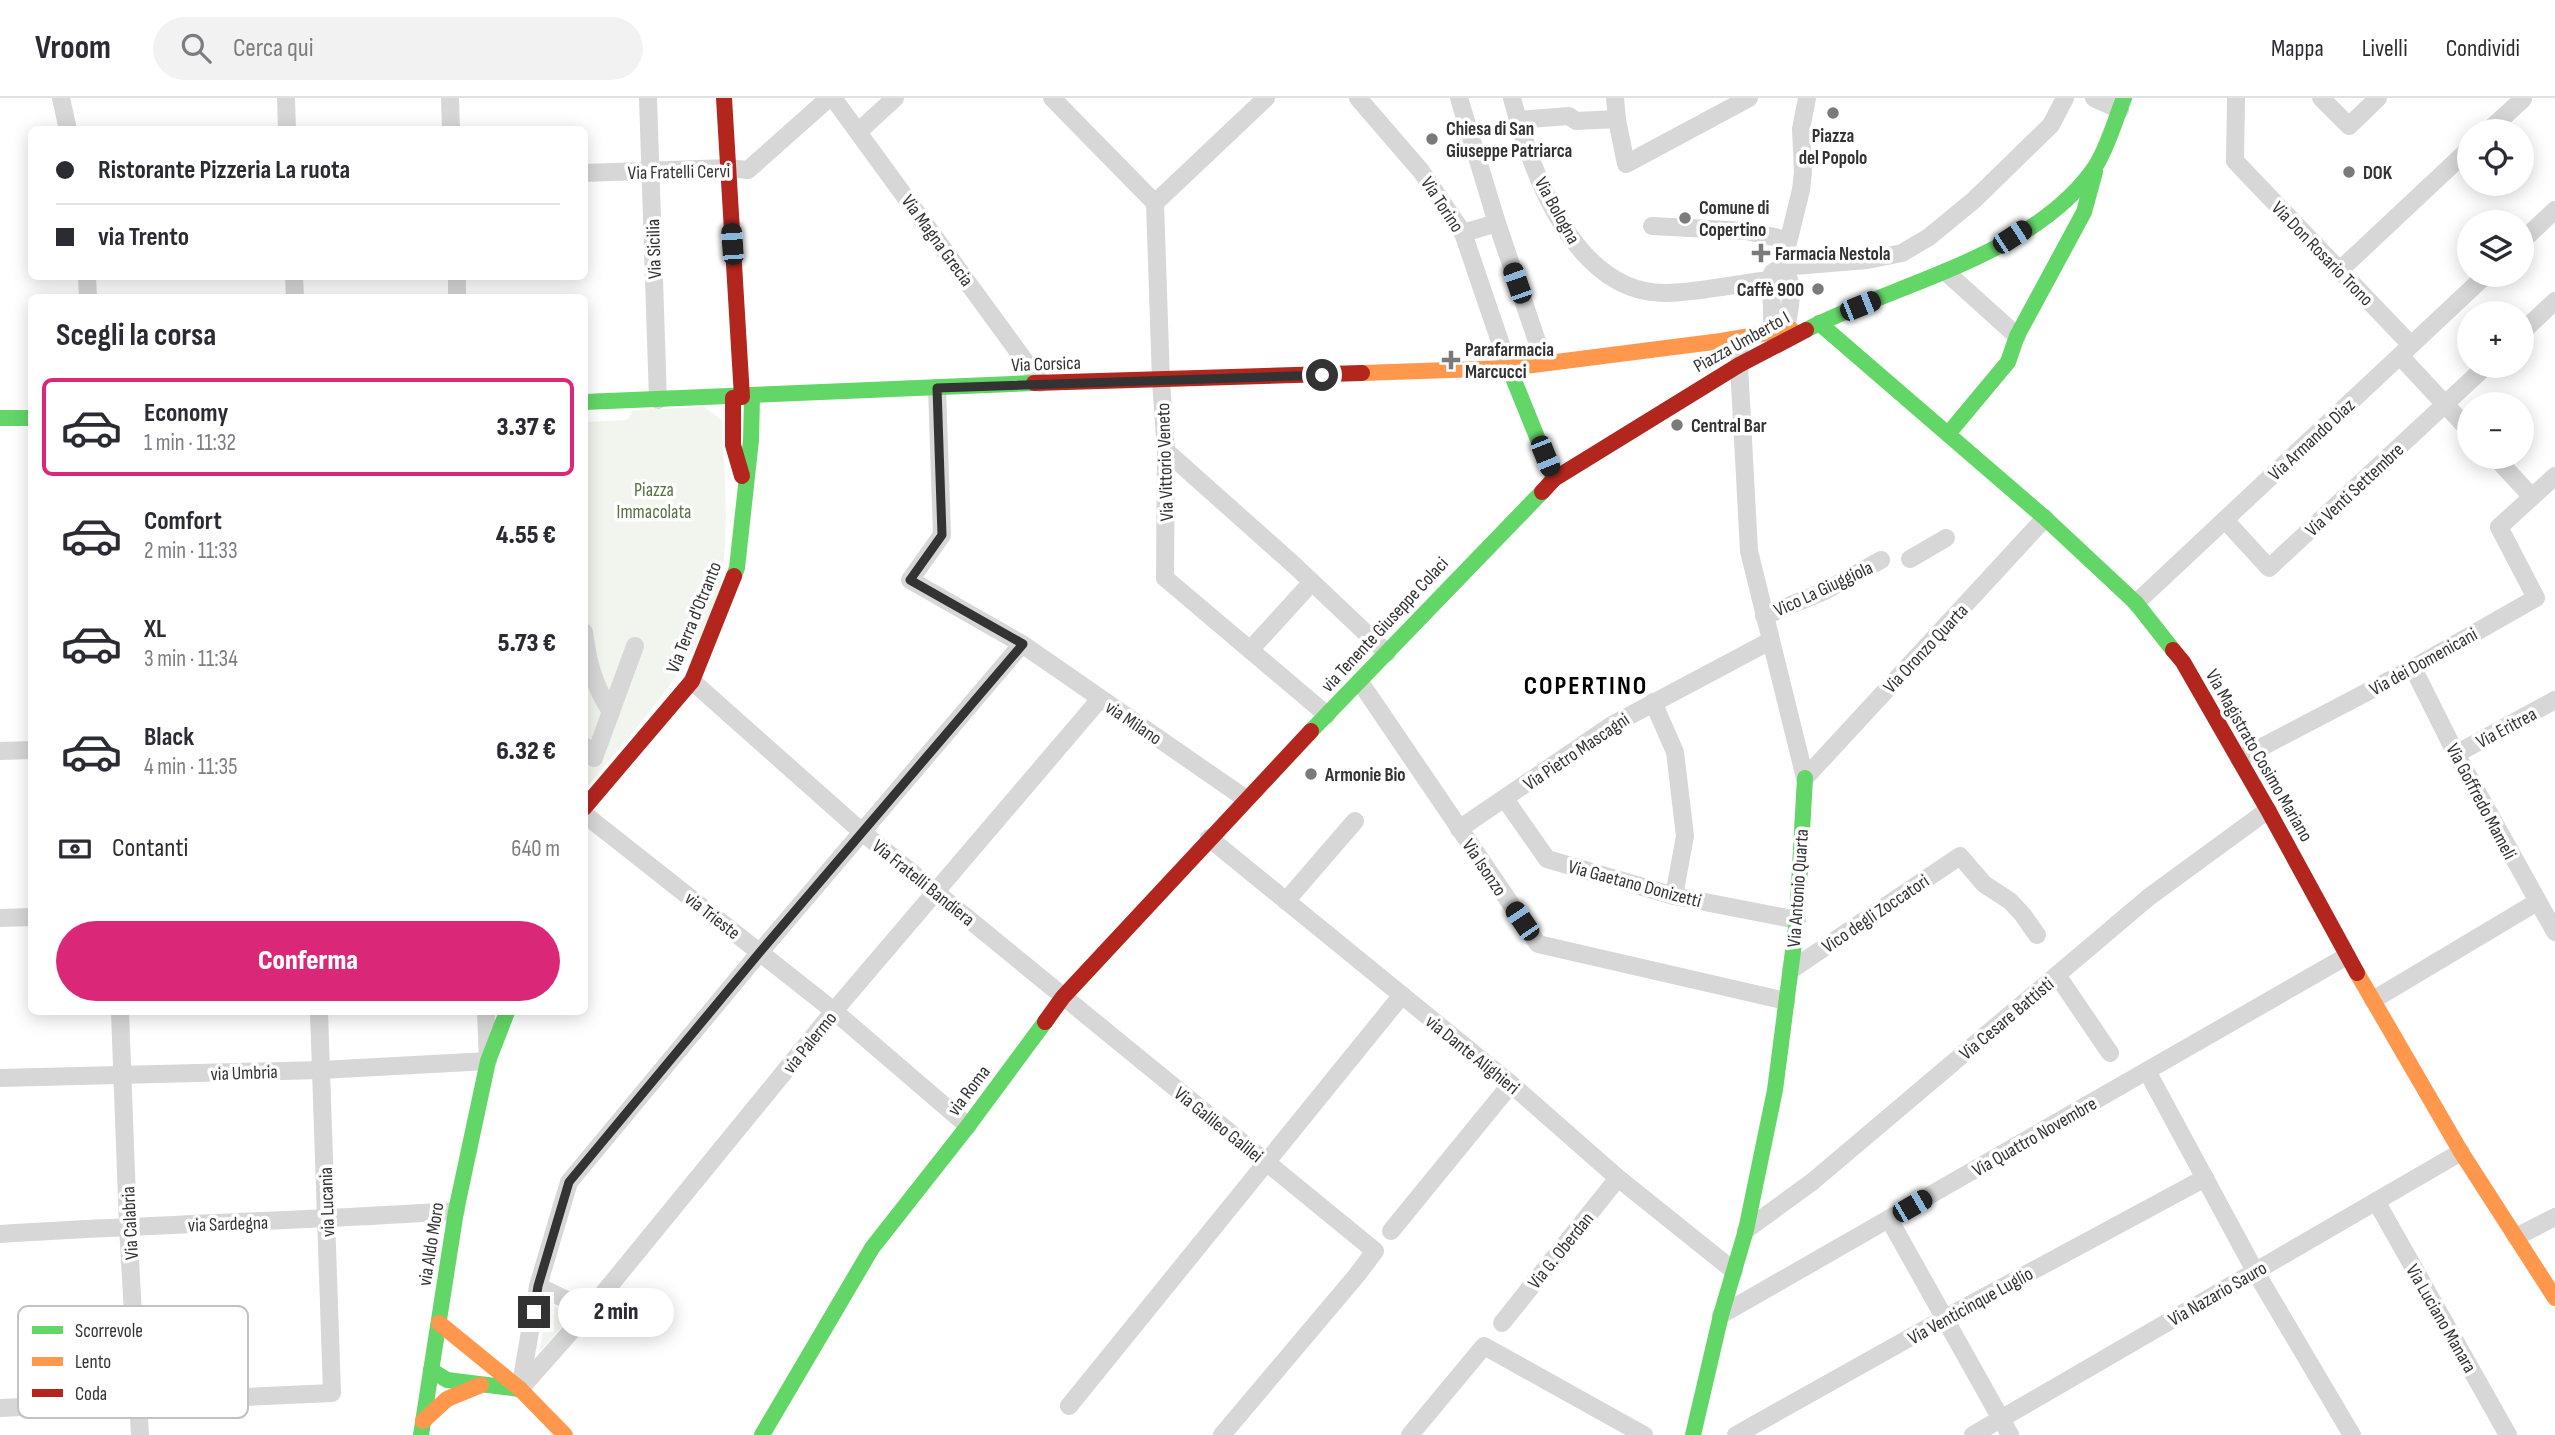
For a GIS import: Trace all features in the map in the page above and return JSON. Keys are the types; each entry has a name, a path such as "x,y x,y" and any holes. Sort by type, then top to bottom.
{"street":[{"path":"61,98 67,126"},
{"path":"286,98 287,126"},
{"path":"450,98 451,126"},
{"name":"Via Sicilia","path":"648,98 658,400"},
{"path":"724,98 742,397"},
{"name":"Via Fratelli Cervi","path":"588,173 727,168 748,170 831,98"},
{"name":"Via Magna Grecia","path":"831,98 859,131 1041,383"},
{"path":"859,131 895,98"},
{"path":"1059,100 1155,203 1266,98"},
{"name":"Via Torino","path":"1358,98 1421,171 1463,233 1509,368"},
{"path":"1458,98 1544,362"},
{"name":"Via Bologna","path":"1512,98 1550,203 1581,252 1611,278 1643,290 1666,293 1902,253 1929,237 1974,200 2051,125 2065,98"},
{"path":"1615,98 1626,164 1749,98"},
{"path":"1779,335 1791,291 1789,279 1775,274 1788,240 1803,172 1801,129 1807,98"},
{"path":"1948,434 2008,362 2017,336 2084,212 2096,165 2122,104 2094,98"},
{"name":"Via Don Rosario Trono","path":"2236,98 2235,161 2340,270 2457,416"},
{"path":"2320,98 2349,126 2378,98"},
{"path":"2501,119 2523,99"},
{"path":"1518,120 1569,116 1576,121 1617,119"},
{"path":"2340,270 2457,160"},
{"name":"Piazza Umberto I","path":"1509,368 1779,335 1819,323 1946,272 2012,237 2072,194 2096,165"},
{"name":"Via Vittorio Veneto","path":"1155,203 1166,451 1165,578 1327,716"},
{"path":"2534,230 2555,210"},
{"path":"2040,219 2059,233 2063,250"},
{"path":"1463,233 1497,223"},
{"path":"1652,226 1746,230 1788,240"},
{"path":"1946,272 2017,336"},
{"name":"Via Armando Diaz","path":"2136,603 2473,287"},
{"path":"2534,321 2555,301"},
{"name":"Via Magistrato Cosimo Mariano","path":"1819,323 2045,518 2136,603 2183,662 2268,810 2347,956 2461,1152 2555,1298"},
{"name":"Piazza Umberto I","path":"1554,479 1733,369 1779,335"},
{"name":"Via Antonio Quarta","path":"1693,1435 1721,1315 1746,1230 1774,1090 1797,920 1805,778 1749,551 1733,369 1745,338"},
{"path":"1722,341 1733,369"},
{"path":"1509,368 1554,479"},
{"name":"Via Corsica","path":"588,402 1041,383 1509,368"},
{"name":"Via Venti Settembre","path":"2225,520 2269,568 2473,378"},
{"name":"via Milano","path":"937,388 942,535 910,580 1023,644 1246,799"},
{"name":"Via Terra d'Otranto","path":"588,803 692,681 737,568 751,440 742,397"},
{"path":"0,418 28,418"},
{"path":"1166,451 1387,653"},
{"path":"2506,469 2532,497 2555,476"},
{"name":"via Tenente Giuseppe Colaci","path":"1246,799 1554,479"},
{"name":"Via dei Domenicani","path":"2239,759 2413,668 2536,598 2499,527 2532,497"},
{"name":"Via Oronzo Quarta","path":"1805,778 2045,518"},
{"path":"1910,559 1946,538"},
{"name":"Vico La Giuggiola","path":"1764,616 1825,591 1881,561"},
{"path":"1250,650 1312,582"},
{"name":"Via Pietro Mascagni","path":"1460,829 1612,725 1770,641"},
{"path":"520,1389 538,1286 569,1182 760,952 1023,644"},
{"path":"588,751 594,758 635,646"},
{"path":"588,667 597,690 611,712"},
{"name":"Via Goffredo Mameli","path":"2413,668 2456,754 2555,932"},
{"name":"Via Fratelli Bandiera","path":"692,681 862,832 1063,997"},
{"name":"Via Isonzo","path":"1360,682 1538,944 1786,1001"},
{"name":"via Palermo","path":"520,1389 589,1311 834,1011 1100,699"},
{"name":"Via Eritrea","path":"2456,754 2555,700"},
{"path":"1653,702 1675,752 1685,836 1674,896"},
{"path":"0,751 28,750"},
{"name":"via Roma","path":"762,1435 872,1248 968,1126 1063,997 1246,799"},
{"name":"Via Gaetano Donizetti","path":"1505,799 1547,859 1674,896 1797,920"},
{"name":"Via Cesare Battisti","path":"1746,1230 1812,1182 2149,897 2268,810"},
{"name":"via Trieste","path":"588,817 834,1011 968,1126"},
{"path":"1286,901 1355,821"},
{"name":"via Dante Alighieri","path":"1209,838 1511,1084 1618,1178 1734,1271"},
{"name":"Vico degli Zoccatori","path":"1791,970 1960,856 1984,884 2017,908 2038,935"},
{"path":"2373,1000 2537,902"},
{"path":"0,918 28,917"},
{"name":"Via Quattro Novembre","path":"1721,1315 2347,956"},
{"path":"2057,975 2110,1053"},
{"path":"1069,1406 1402,995"},
{"name":"Via Galileo Galilei","path":"1063,997 1375,1251 1222,1435"},
{"name":"Via Calabria","path":"120,1015 133,1306"},
{"name":"via Lucania","path":"248,1396 332,1392 319,1015"},
{"path":"486,1015 488,1061"},
{"path":"488,1061 506,1015"},
{"name":"via Umbria","path":"0,1078 321,1070 488,1061"},
{"name":"via Aldo Moro","path":"422,1428 456,1211 488,1061"},
{"path":"2147,1071 2255,1271 2352,1435"},
{"path":"1391,1231 1511,1084"},
{"name":"Via Nazario Sauro","path":"1973,1435 2006,1427 2255,1271 2461,1152"},
{"name":"Via G. Oberdan","path":"1502,1323 1618,1178"},
{"name":"Via Venticinque Luglio","path":"1736,1435 1945,1318 2205,1178"},
{"name":"Via Luciano Manara","path":"2376,1201 2508,1435"},
{"name":"via Sardegna","path":"0,1234 456,1211"},
{"path":"2516,1237 2555,1217"},
{"path":"1889,1219 2006,1427"},
{"path":"538,1286 589,1311"},
{"path":"439,1323 520,1389 565,1435"},
{"path":"1410,1435 1484,1346 1644,1435"},
{"path":"431,1370 463,1365 494,1367"},
{"path":"431,1370 447,1380 520,1389"},
{"path":"422,1428 447,1399 481,1385"},
{"path":"0,1408 18,1407"}],"green space":[{"name":"Piazza Immacolata","path":"704,407 722,420 726,521 724,561 714,608 701,636 665,692 588,786 588,422 627,420 633,410"},
{"path":"548,1303 572,1315 539,1352"}],"traffic: fast":[{"path":"1806,330 1961,264 2037,223 2069,198 2095,167 2108,142 2124,98"},
{"path":"1948,434 2008,362 2017,336 2084,212 2095,172"},
{"path":"1819,323 2045,518 2136,603 2173,650"},
{"path":"1509,368 1554,479"},
{"path":"588,402 1034,383"},
{"path":"734,576 751,440 752,397"},
{"path":"0,418 28,418"},
{"path":"1311,731 1542,492"},
{"path":"1693,1435 1721,1315 1746,1230 1775,1090 1797,920 1805,778"},
{"path":"421,1435 456,1211 488,1061 506,1015"},
{"path":"762,1435 872,1248 1045,1022"},
{"path":"431,1370 447,1380 520,1389"}],"traffic: slow":[{"path":"1362,373 1509,368 1721,341 1791,329"},
{"path":"2357,973 2461,1152 2555,1298"},
{"path":"439,1323 520,1389 565,1435"},
{"path":"423,1421 447,1399 481,1385"}],"traffic: jam":[{"path":"724,98 742,397"},
{"path":"1542,492 1554,479 1739,365 1806,330"},
{"path":"1034,383 1362,373"},
{"path":"733,398 733,445 742,476"},
{"path":"588,803 692,681 734,576"},
{"path":"2173,650 2183,662 2268,810 2357,973"},
{"path":"1045,1022 1063,997 1311,731"}],"place":[{"name":"Piazza del Popolo","path":"1833,113"},
{"name":"Chiesa di San Giuseppe Patriarca","path":"1432,139"},
{"name":"DOK","path":"2349,172"},
{"name":"Comune di Copertino","path":"1685,218"},
{"name":"Farmacia Nestola","path":"1761,253"},
{"name":"Caffè 900","path":"1818,289"},
{"name":"Parafarmacia Marcucci","path":"1451,360"},
{"name":"Central Bar","path":"1677,425"},
{"name":"Armonie Bio","path":"1311,774"}],"district":[{"name":"COPERTINO","path":"1586,685"}],"route":[{"path":"534,1312 538,1286 569,1182 760,952 1023,644 910,580 942,535 937,388 1322,375"}]}
